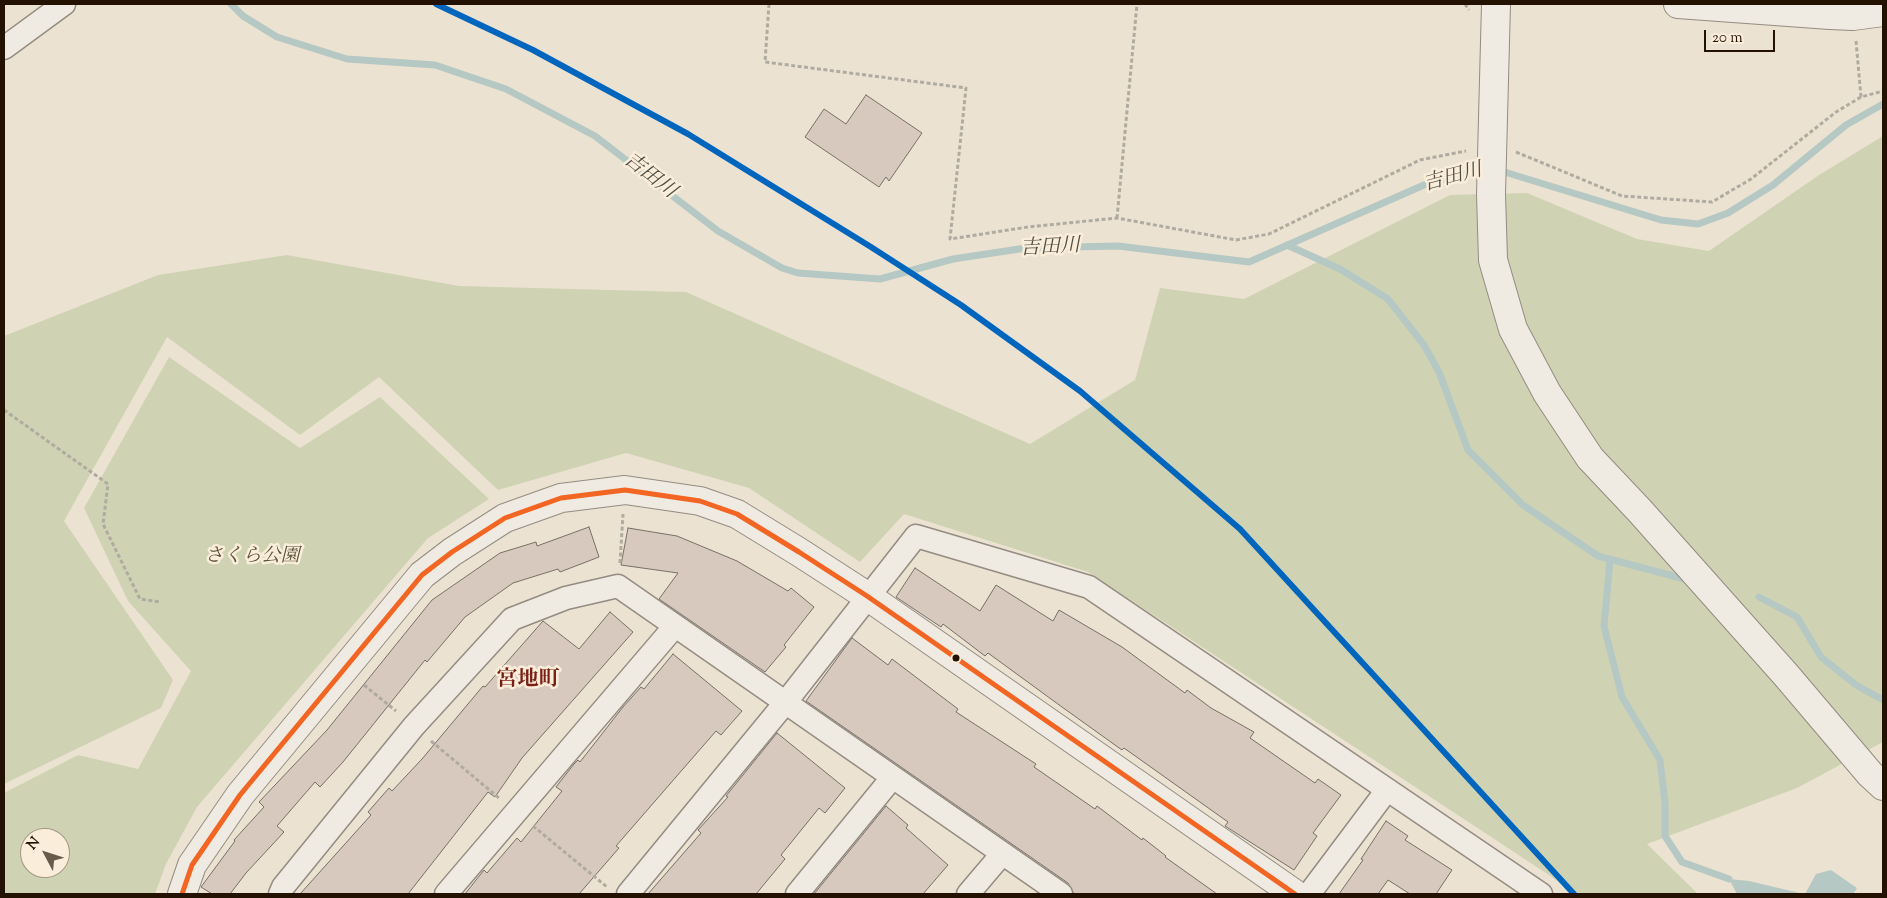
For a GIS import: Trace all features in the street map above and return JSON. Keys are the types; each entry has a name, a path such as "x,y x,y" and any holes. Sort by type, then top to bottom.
{"street":[{"path":"4,48 64,4"},
{"path":"1496,4 1491,194 1493,260 1513,329 1547,392 1590,458 1640,511 1786,675 1870,774 1883,786"},
{"path":"1678,4 1853,16 1883,12"},
{"path":"182,894 192,865 240,795 422,575 452,552 505,518 561,498 624,490 700,501 737,514 867,596 1294,894"},
{"path":"618,891 785,703 867,596 916,536 1089,587 1541,894"},
{"path":"280,894 283,887 414,726 512,619 566,598 618,586 1061,894"},
{"path":"446,894 675,626"},
{"path":"797,894 892,778"},
{"path":"1309,894 1387,790"},
{"path":"968,894 1002,854"}],"path":[{"path":"769,4 765,62 966,88 950,239 1028,227 1117,218 1236,240 1269,234 1420,160 1493,152 1523,154 1622,196 1712,202 1751,179 1836,112 1861,97 1883,91"},
{"path":"1117,218 1137,4"},
{"path":"1853,16 1861,97"},
{"path":"4,410 108,484 103,524 140,599 160,602"},
{"path":"618,586 624,490"},
{"path":"344,668 515,811 618,891"}],"green space":[{"path":"1883,136 1883,742 1797,788 1647,844 1698,894 1575,894 1549,875 1088,572 904,514 860,562 749,488 626,453 498,490 379,377 300,435 167,337 64,521 173,680 161,708 4,784 4,336 158,275 287,255 459,286 686,292 1030,444 1135,380 1160,288 1244,299 1450,195 1527,193 1637,239 1709,251 1819,175"},
{"name":"さくら公園","path":"169,357 300,448 380,397 489,499 428,538 197,807 166,864 155,894 4,894 4,793 78,755 138,769 191,671 128,601 84,508"}],"shaded area":[{"path":"1831,870 1857,888 1853,894 1805,894 1816,874"},
{"path":"1729,879 1749,881 1804,894 1737,894"}],"building":[{"path":"866,95 922,133 889,181 886,177 879,187 805,137 824,109 846,124"},
{"path":"589,527 599,557 560,572 558,569 513,583 465,617 427,662 425,660 343,762 320,787 315,782 277,826 284,832 246,873 230,894 212,894 201,887 234,840 264,807 259,802 327,730 432,600 500,553 536,542 537,546"},
{"path":"628,528 677,536 737,561 788,591 791,588 814,607 784,645 786,647 765,672 659,599 678,573 621,565"},
{"path":"915,568 980,611 996,585 1053,621 1059,610 1122,647 1185,693 1187,690 1211,708 1254,732 1250,738 1315,783 1318,779 1341,795 1313,833 1317,836 1294,870 1225,826 1228,822 1124,748 1122,750 988,653 985,656 943,624 941,627 896,597"},
{"path":"610,612 633,632 522,758 495,797 488,792 408,894 300,894 371,815 368,812 389,788 392,791 422,759 483,686 485,687 543,621 579,649"},
{"path":"852,638 888,665 892,659 958,709 956,712 1036,764 1034,767 1095,809 1097,806 1142,840 1143,838 1165,857 1217,894 1074,894 1068,883 806,701"},
{"path":"673,654 742,711 721,735 716,731 616,846 619,848 579,894 465,894 484,870 487,873 517,838 521,842 562,791 556,787 574,764 578,760 580,762 623,707 641,687 644,689"},
{"path":"777,733 845,788 825,813 819,808 781,855 785,859 756,894 648,894 701,833 698,830 728,797 726,796"},
{"path":"886,806 908,825 906,828 948,865 923,894 814,894"},
{"path":"1386,821 1408,836 1405,840 1452,870 1436,894 1410,894 1388,880 1378,894 1339,894 1363,860 1361,859"}],"waterway":[{"name":"吉田川","path":"231,4 243,16 277,37 347,59 435,65 506,89 595,136 718,231 782,268 798,273 880,279 953,259 1026,248 1118,246 1249,262 1433,181 1485,170"},
{"name":"吉田川","path":"1498,170 1661,220 1698,224 1728,213 1773,185 1846,125 1883,104"},
{"path":"1287,245 1340,269 1388,299 1424,345 1439,372 1468,450 1523,505 1598,556 1688,580"},
{"path":"1610,560 1604,626 1622,697 1660,760 1665,803 1665,836 1682,862 1729,879"},
{"path":"1759,597 1797,617 1821,657 1856,685 1883,700"}],"transit line":[{"path":"436,4 533,50 688,134 961,305 1080,391 1240,529 1574,894"},
{"path":"182,894 192,865 240,795 422,575 452,552 505,518 561,498 625,490 700,501 737,514 867,596 1295,894"}],"district":[{"name":"宮地町","path":"528,681"}]}
